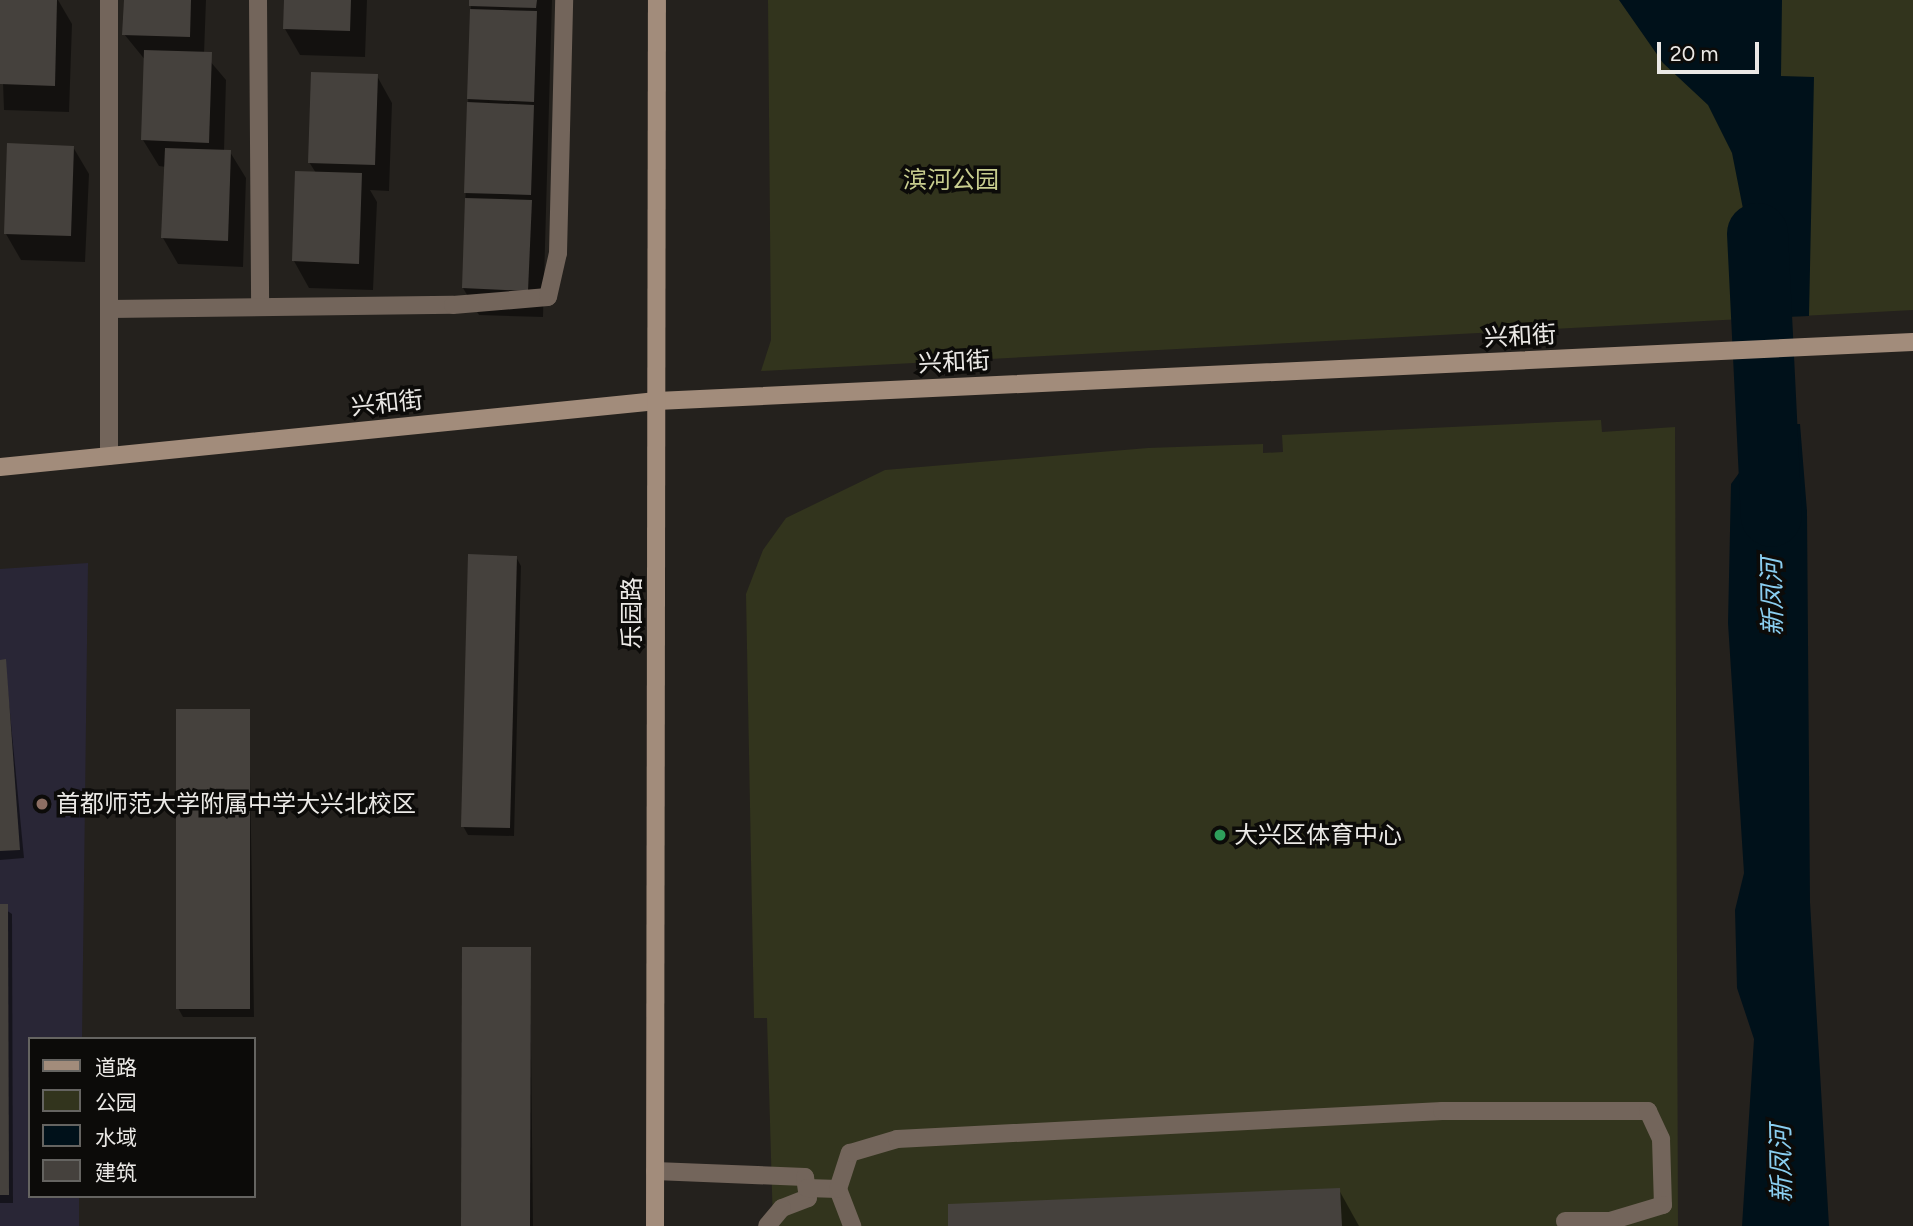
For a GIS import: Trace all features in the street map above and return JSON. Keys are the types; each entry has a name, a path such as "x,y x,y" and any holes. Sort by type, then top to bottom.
{"street":[{"name":"乐园路","path":"655,1226 657,0"},
{"name":"兴和街","path":"0,467 657,401 1913,342"}],"lane":[{"path":"109,0 109,456"},
{"path":"258,0 260,307"},
{"path":"109,309 260,307 548,297 558,253 564,0"},
{"path":"852,1226 838,1189 850,1153 897,1139 1468,1110 1648,1111 1661,1139 1663,1205 1610,1221 1565,1221"},
{"path":"655,1171 805,1177 808,1198 782,1208 767,1226"},
{"path":"807,1188 838,1189"}],"shaded area":[{"name":"首都师范大学附属中学大兴北校区","path":"88,563 82,1037 28,1037 28,1198 79,1198 79,1226 0,1226 0,569"}],"green space":[{"name":"滨河公园","path":"768,0 1913,0 1913,310 761,371 771,340"},
{"name":"大兴区体育中心","path":"1601,420 1602,432 1675,427 1678,1226 773,1226 767,1018 754,1018 746,594 763,550 786,518 885,470 1148,448 1263,444 1263,453 1283,452 1282,435"}],"water":[{"path":"1619,0 1782,0 1781,76 1814,77 1809,316 1744,319 1745,219 1732,153 1708,105 1663,63"},
{"path":"1800,424 1807,511 1810,902 1829,1226 1742,1226 1754,1039 1737,988 1735,910 1744,873 1728,623 1731,484 1774,425"}],"building":[{"path":"0,0 57,0 55,86 0,84"},
{"path":"124,0 191,0 190,37 122,35"},
{"path":"284,0 351,0 350,31 283,29"},
{"path":"469,0 537,0 536,8 469,6"},
{"path":"470,9 537,11 534,102 467,99"},
{"path":"144,50 212,52 209,143 141,140"},
{"path":"311,72 378,74 375,165 308,163"},
{"path":"467,102 534,105 531,195 464,193"},
{"path":"7,143 74,146 71,236 4,234"},
{"path":"165,148 231,150 228,241 161,238"},
{"path":"295,171 362,173 359,264 292,261"},
{"path":"465,198 532,200 528,291 462,288"},
{"path":"468,554 517,556 510,828 461,827"},
{"path":"6,659 20,850 0,851 0,660"},
{"path":"176,709 250,709 250,1009 176,1009"},
{"path":"0,904 8,904 9,1195 0,1195"},
{"path":"462,947 531,947 530,1226 461,1226"},
{"path":"1340,1188 1342,1226 948,1226 948,1204"}],"waterway":[{"name":"新凤河","path":"1757,233 1771,516"}],"place":[{"name":"首都师范大学附属中学大兴北校区","path":"42,804"},
{"name":"大兴区体育中心","path":"1220,835"}]}
